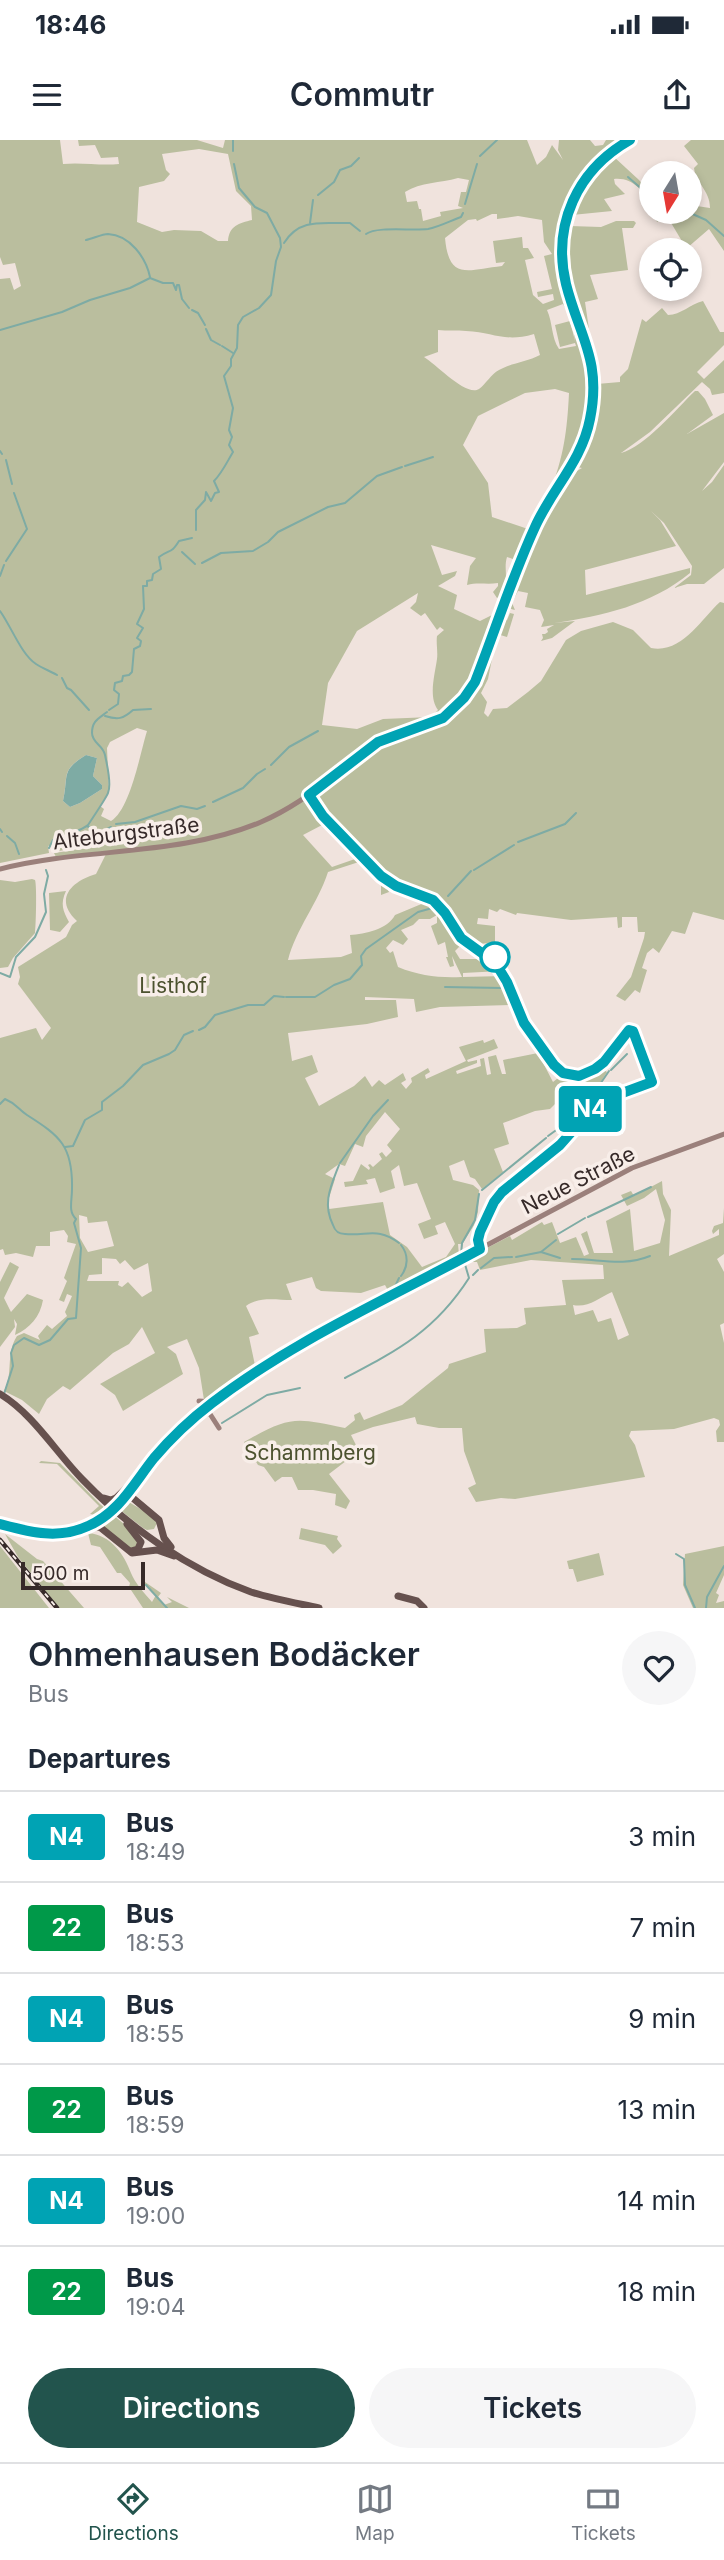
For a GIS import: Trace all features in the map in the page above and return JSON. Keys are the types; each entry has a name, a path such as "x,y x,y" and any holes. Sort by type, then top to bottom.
{"highway":[{"path":"3,1397 28,1417 99,1496 130,1524 141,1544 135,1551 127,1550"},
{"path":"3,1397 23,1415 87,1489 130,1524 177,1555 239,1590 303,1608"},
{"path":"99,1496 108,1500 115,1499 144,1471"},
{"path":"129,1498 161,1522 166,1541 177,1555"},
{"path":"130,1524 152,1531 158,1525 156,1517"},
{"path":"101,1524 127,1550 136,1553 157,1550 177,1555 243,1589 319,1608"},
{"path":"398,1598 414,1601 423,1608"}],"main road":[{"name":"Alteburgstraße","path":"0,869 68,855 186,843 254,824 308,796 378,742 443,718 464,698 475,682 534,527 573,466 587,433 593,398 592,364 567,287 562,257 563,233 572,201 586,176 605,157 629,141"},
{"name":"Neue Straße","path":"213,1402 295,1347 628,1170 724,1134"},
{"path":"201,1412 203,1404 199,1401 213,1402"},
{"path":"101,1524 129,1498 155,1457 213,1402"},
{"path":"201,1412 210,1414 220,1428 212,1412 213,1402"}],"green space":[{"name":"Listhof","path":"0,140 60,140 63,164 105,165 119,164 118,157 101,158 95,145 79,146 78,140 197,140 223,148 225,140 527,140 537,165 546,157 552,145 563,160 558,150 559,140 590,140 595,146 603,145 606,140 630,140 605,157 608,160 613,156 639,180 639,188 627,180 614,179 615,184 625,194 604,199 612,211 572,215 570,226 601,227 616,221 636,223 633,228 622,228 628,270 590,275 598,299 585,302 597,384 620,382 620,377 628,369 642,319 646,322 662,308 668,315 673,315 703,301 720,332 724,332 724,345 697,372 704,379 724,360 724,393 712,395 702,382 650,432 621,453 650,435 695,391 705,399 713,415 687,434 724,413 724,462 702,491 724,465 724,568 704,584 687,584 674,588 691,575 692,566 664,523 651,511 676,546 585,570 586,595 690,568 690,573 675,584 626,607 554,623 575,621 552,638 541,641 542,634 554,625 541,627 544,620 540,610 525,607 528,593 518,591 512,603 515,610 508,608 544,511 568,478 582,468 573,466 554,494 550,492 564,443 569,393 555,389 525,393 478,416 463,445 488,483 492,517 531,530 521,562 507,557 506,585 502,595 497,598 493,592 498,583 467,585 470,566 476,558 431,545 442,575 457,571 455,576 438,586 457,595 454,609 480,621 492,615 489,642 471,685 474,688 503,619 507,620 510,613 514,614 507,637 497,634 488,679 481,693 487,702 484,713 488,717 493,709 507,708 541,681 566,640 581,631 613,622 633,630 651,648 662,648 681,641 720,602 724,603 724,920 693,912 685,934 672,931 659,953 653,948 647,953 642,968 647,970 640,993 635,990 625,1001 616,996 631,977 645,932 638,932 637,917 622,917 622,927 618,928 617,917 571,920 516,915 500,909 497,912 489,909 488,919 478,918 477,924 495,926 495,942 480,944 480,952 459,947 455,951 460,959 482,959 484,956 490,959 501,971 463,973 463,977 504,976 514,1005 440,1007 416,1012 414,999 365,997 365,1000 396,1000 398,1017 367,1024 288,1033 292,1061 312,1055 318,1072 305,1078 319,1106 354,1086 365,1076 372,1087 379,1080 385,1085 403,1073 406,1080 401,1083 406,1089 412,1082 411,1078 428,1068 430,1072 425,1075 426,1079 466,1061 459,1047 483,1040 484,1043 494,1039 498,1048 467,1060 477,1060 477,1063 456,1071 457,1074 481,1066 480,1059 484,1058 487,1075 491,1074 488,1057 496,1055 502,1074 506,1074 503,1060 538,1053 553,1082 563,1074 582,1076 599,1067 607,1072 595,1091 583,1097 572,1087 550,1109 535,1111 503,1123 509,1144 494,1149 503,1172 482,1189 475,1179 470,1177 464,1160 449,1166 453,1180 473,1185 479,1190 478,1212 474,1225 463,1243 461,1255 461,1244 458,1244 459,1255 454,1257 461,1256 467,1253 476,1244 474,1251 391,1296 385,1285 361,1293 321,1291 316,1288 312,1277 286,1284 292,1300 268,1299 251,1303 246,1306 259,1334 249,1337 256,1370 209,1401 204,1400 199,1368 187,1339 167,1347 176,1354 183,1374 123,1411 115,1395 100,1384 155,1353 142,1327 129,1344 113,1353 70,1390 63,1386 47,1399 39,1414 22,1400 4,1391 9,1377 11,1350 17,1336 24,1333 40,1340 38,1336 47,1325 52,1329 67,1316 65,1312 72,1296 67,1294 64,1302 59,1300 67,1281 64,1278 76,1244 67,1242 68,1236 64,1230 50,1232 50,1246 36,1246 33,1257 16,1253 5,1255 3,1249 0,1250 0,1038 36,1028 42,1040 51,1028 18,984 18,967 66,937 77,921 66,905 68,892 80,881 96,874 107,852 56,857 54,853 69,849 54,852 52,845 48,846 49,853 0,863 0,279 10,278 14,290 21,286 15,263 3,265 0,257","holes":["199,149 228,154 236,191 251,206 252,220 236,226 230,232 228,241 218,241 201,231 162,232 137,222 139,187 164,181 170,174 166,170 162,154","458,178 469,180 466,192 461,192 458,206 463,208 440,212 441,216 423,221 417,201 407,202 405,192 418,186","497,214 497,219 518,216 542,220 544,242 552,254 544,256 552,289 537,292 538,297 553,294 554,300 543,304 533,295 525,260 534,258 528,248 523,248 522,237 493,241 496,263 505,262 502,266 470,270 456,267 447,252 445,238 468,220 477,221","563,304 572,320 575,341 570,321 555,325 560,347 575,343 576,346 559,349 547,310","438,330 507,337 534,334 540,355 499,370 479,389 473,390 459,384 424,357 438,352","418,593 416,602 410,608 421,616 425,613 437,630 440,627 444,630 437,636 433,699 438,710 431,717 383,719 357,729 322,725 328,683 357,631","137,728 147,731 129,794 124,806 111,821 101,816 104,809 100,806 109,792 107,748 110,742","86,755 97,758 93,776 102,785 102,789 70,807 63,801 66,779 72,765","324,824 355,859 332,867 303,835","365,860 381,876 381,895 396,889 397,886 423,894 431,900 395,915 387,924 376,930 350,935 352,953 341,957 288,960 328,872","437,915 437,923 431,926 438,945 445,942 450,967 454,966 452,956 462,977 430,976 398,967 393,951 390,953 386,948 393,940 403,945 408,939 401,930 419,919 430,919","385,1112 400,1129 387,1145 392,1151 386,1157 382,1152 379,1154 382,1159 373,1167 368,1165 369,1170 361,1164 353,1181 344,1182 345,1187 368,1184 366,1180 375,1178 380,1193 395,1188 391,1171 399,1165 404,1186 417,1183 431,1219 418,1224 424,1239 438,1234 435,1226 445,1222 455,1244 446,1257 422,1267 407,1247 390,1235 383,1202 329,1209 329,1198 335,1179 325,1174 339,1164 345,1166 355,1144 363,1147 366,1136","79,1215 87,1217 88,1223 107,1221 114,1246 88,1252 80,1238","102,1258 116,1259 120,1264 125,1260 134,1270 148,1263 152,1291 142,1297 128,1282 122,1287 118,1285 119,1281 87,1281 89,1275 102,1274"]},
{"path":"691,140 724,140 724,251 709,229 699,238 680,238 672,224 702,224 702,207 710,208 708,196 702,186 702,161 696,161 684,146"},
{"path":"0,880 15,882 35,880 36,889 35,933 8,967 0,968"},
{"path":"66,891 63,907 69,922 60,932 50,930 49,893"},
{"name":"Schammberg","path":"662,1181 663,1194 671,1210 669,1256 719,1235 719,1229 713,1234 712,1231 714,1226 723,1223 724,1208 724,1254 717,1259 724,1272 724,1323 720,1325 724,1343 724,1442 717,1442 716,1431 720,1425 719,1420 714,1418 674,1429 631,1431 629,1436 635,1445 645,1477 515,1499 476,1502 468,1488 476,1484 464,1451 462,1428 417,1424 415,1417 351,1435 359,1451 329,1474 350,1501 346,1509 335,1505 336,1494 298,1490 292,1477 282,1477 275,1482 264,1467 258,1465 244,1442 259,1433 293,1421 345,1428 355,1420 354,1415 360,1412 364,1420 402,1405 448,1368 449,1364 486,1352 484,1329 517,1328 526,1324 524,1308 566,1305 562,1280 604,1279 603,1265 531,1260 480,1270 477,1262 467,1262 466,1259 510,1236 512,1240 542,1222 544,1225 552,1222 560,1243 576,1237 584,1256 589,1254 581,1234 587,1231 594,1253 613,1253 606,1221 630,1209 634,1251 660,1243 665,1220 656,1189 627,1206 621,1195 631,1191 634,1196","holes":["612,1292 629,1335 618,1340 611,1318 598,1322 593,1310 575,1315 573,1305 589,1304"]},
{"path":"10,1262 19,1267 4,1298 11,1312 27,1294 43,1300 34,1321 15,1335 17,1324 14,1319 15,1327 0,1347 0,1282"},
{"path":"39,1463 60,1463 100,1504 136,1534 139,1538 134,1551 104,1528 105,1517 90,1514 99,1506 57,1464"},
{"path":"127,1501 149,1514 157,1523 154,1529 143,1528 119,1509"},
{"path":"301,1528 338,1536 342,1546 333,1554 325,1545 299,1539"},
{"path":"88,1533 103,1537 116,1547 135,1581 152,1602 156,1595 145,1582 161,1593 158,1597 164,1605 172,1602 167,1597 189,1608 143,1608 129,1587 130,1583 121,1573 117,1573 100,1547 91,1545"},
{"path":"5,1534 43,1561 84,1608 59,1608 18,1557"},
{"path":"0,1546 49,1608 0,1608"},
{"path":"724,1546 724,1575 716,1593 719,1595 716,1603 724,1601 724,1608 693,1608 683,1585 685,1554"},
{"path":"599,1553 604,1575 577,1582 567,1561"}],"water":[{"path":"86,755 97,758 93,776 102,785 102,789 70,807 63,801 67,774 72,765"}],"waterway":[{"path":"233,140 233,151"},
{"path":"480,156 497,140"},
{"path":"318,195 334,182 340,170 351,166 359,158"},
{"path":"196,530 196,510 205,500 206,492 211,501 215,493 219,492 214,481 233,452 229,445 232,437 229,430 233,408 224,376 231,366 231,359 237,348 238,325 243,317 259,308 271,295 281,247 280,238 267,213 255,207 239,188 234,164"},
{"path":"465,204 477,164"},
{"path":"628,177 639,187"},
{"path":"310,223 313,200"},
{"path":"366,234 386,229 428,229 461,217 463,213"},
{"path":"702,218 724,236"},
{"path":"284,243 297,229 313,224 350,223 360,231"},
{"path":"86,240 108,234 123,238 141,255 150,277"},
{"path":"0,330 62,312 130,288 150,278 163,283 173,283 176,290 179,285 182,299 189,308"},
{"path":"192,310 198,313 205,325"},
{"path":"206,329 211,340 220,345"},
{"path":"222,346 233,353"},
{"path":"405,466 433,457"},
{"path":"6,460 12,484"},
{"path":"202,563 221,553 253,551 278,532 328,507 345,503 377,476 402,467"},
{"path":"6,561 27,529 14,493"},
{"path":"109,710 118,704 119,694 114,690 115,683 122,681 123,676 132,672 134,649 140,646 141,641 137,638 143,628 137,624 144,609 143,586 147,586 147,581 152,580 153,574 161,569 159,557 172,550 179,541 192,538"},
{"path":"182,552 195,564"},
{"path":"0,576 4,565"},
{"path":"0,611 31,659 57,675"},
{"path":"62,678 67,688 89,710"},
{"path":"105,716 120,718 133,710 151,709"},
{"path":"49,848 53,840 88,825 108,793 105,755 92,733 94,723 107,712"},
{"path":"271,765 289,747 318,731"},
{"path":"213,802 243,788 265,769"},
{"path":"116,824 135,822 181,806 197,809 205,806"},
{"path":"518,842 565,824 576,813"},
{"path":"87,826 100,833 111,827"},
{"path":"7,836 15,843 19,854"},
{"path":"474,870 514,845"},
{"path":"0,973 10,977 16,957 35,937 46,912 46,870"},
{"path":"448,896 471,871"},
{"path":"286,997 315,997 350,979 362,965 361,956 366,949 418,912 436,907"},
{"path":"445,987 502,988"},
{"path":"199,1030 215,1015 248,1005 264,1005 274,996 284,997"},
{"path":"65,1147 73,1146 85,1120 102,1110 102,1102 123,1086 143,1065 175,1050 184,1035 193,1031"},
{"path":"611,1070 627,1054"},
{"path":"573,1108 596,1090 609,1071"},
{"path":"0,1104 5,1099 12,1103 56,1136 67,1152 72,1174 71,1210 76,1219 74,1223 81,1248 76,1318 68,1319 50,1340 39,1345 24,1338 14,1345 11,1353 13,1366 4,1394"},
{"path":"340,1163 373,1116 388,1100"},
{"path":"548,1136 566,1123 572,1111"},
{"path":"482,1190 546,1138"},
{"path":"339,1165 328,1202 330,1217 336,1230 343,1234 385,1235 399,1243"},
{"path":"588,1217 651,1187"},
{"path":"461,1254 462,1243 475,1220 479,1194"},
{"path":"558,1234 585,1218"},
{"path":"541,1252 556,1240"},
{"path":"401,1245 407,1261 401,1276"},
{"path":"516,1257 541,1252 560,1258"},
{"path":"572,1259 621,1262 650,1256"},
{"path":"481,1268 494,1258 512,1257"},
{"path":"345,1378 399,1348 429,1326 469,1278 464,1261"},
{"path":"473,1275 478,1270"},
{"path":"392,1293 399,1278"},
{"path":"222,1423 267,1395 300,1388"},
{"path":"676,1554 684,1559 685,1585 695,1608"},
{"path":"706,1608 707,1597 724,1566"},
{"path":"146,1585 167,1608"}],"railway":[{"path":"0,1540 57,1608"}],"bus line":[{"name":"N4","path":"0,1524 46,1535 75,1531 100,1520 122,1500 176,1435 203,1410 237,1385 302,1343 480,1249 480,1232 494,1202 502,1192 560,1145 598,1102 652,1082 632,1030 626,1031 604,1062 590,1072 573,1076 557,1069 517,1010 507,982 496,964 499,957 490,959 461,938 433,900 396,886 381,876 323,816 309,795 378,742 443,718 464,698 475,682 534,527 573,466 590,418 594,386 592,364 567,287 561,249 565,220 586,176 613,150 630,140"}]}
